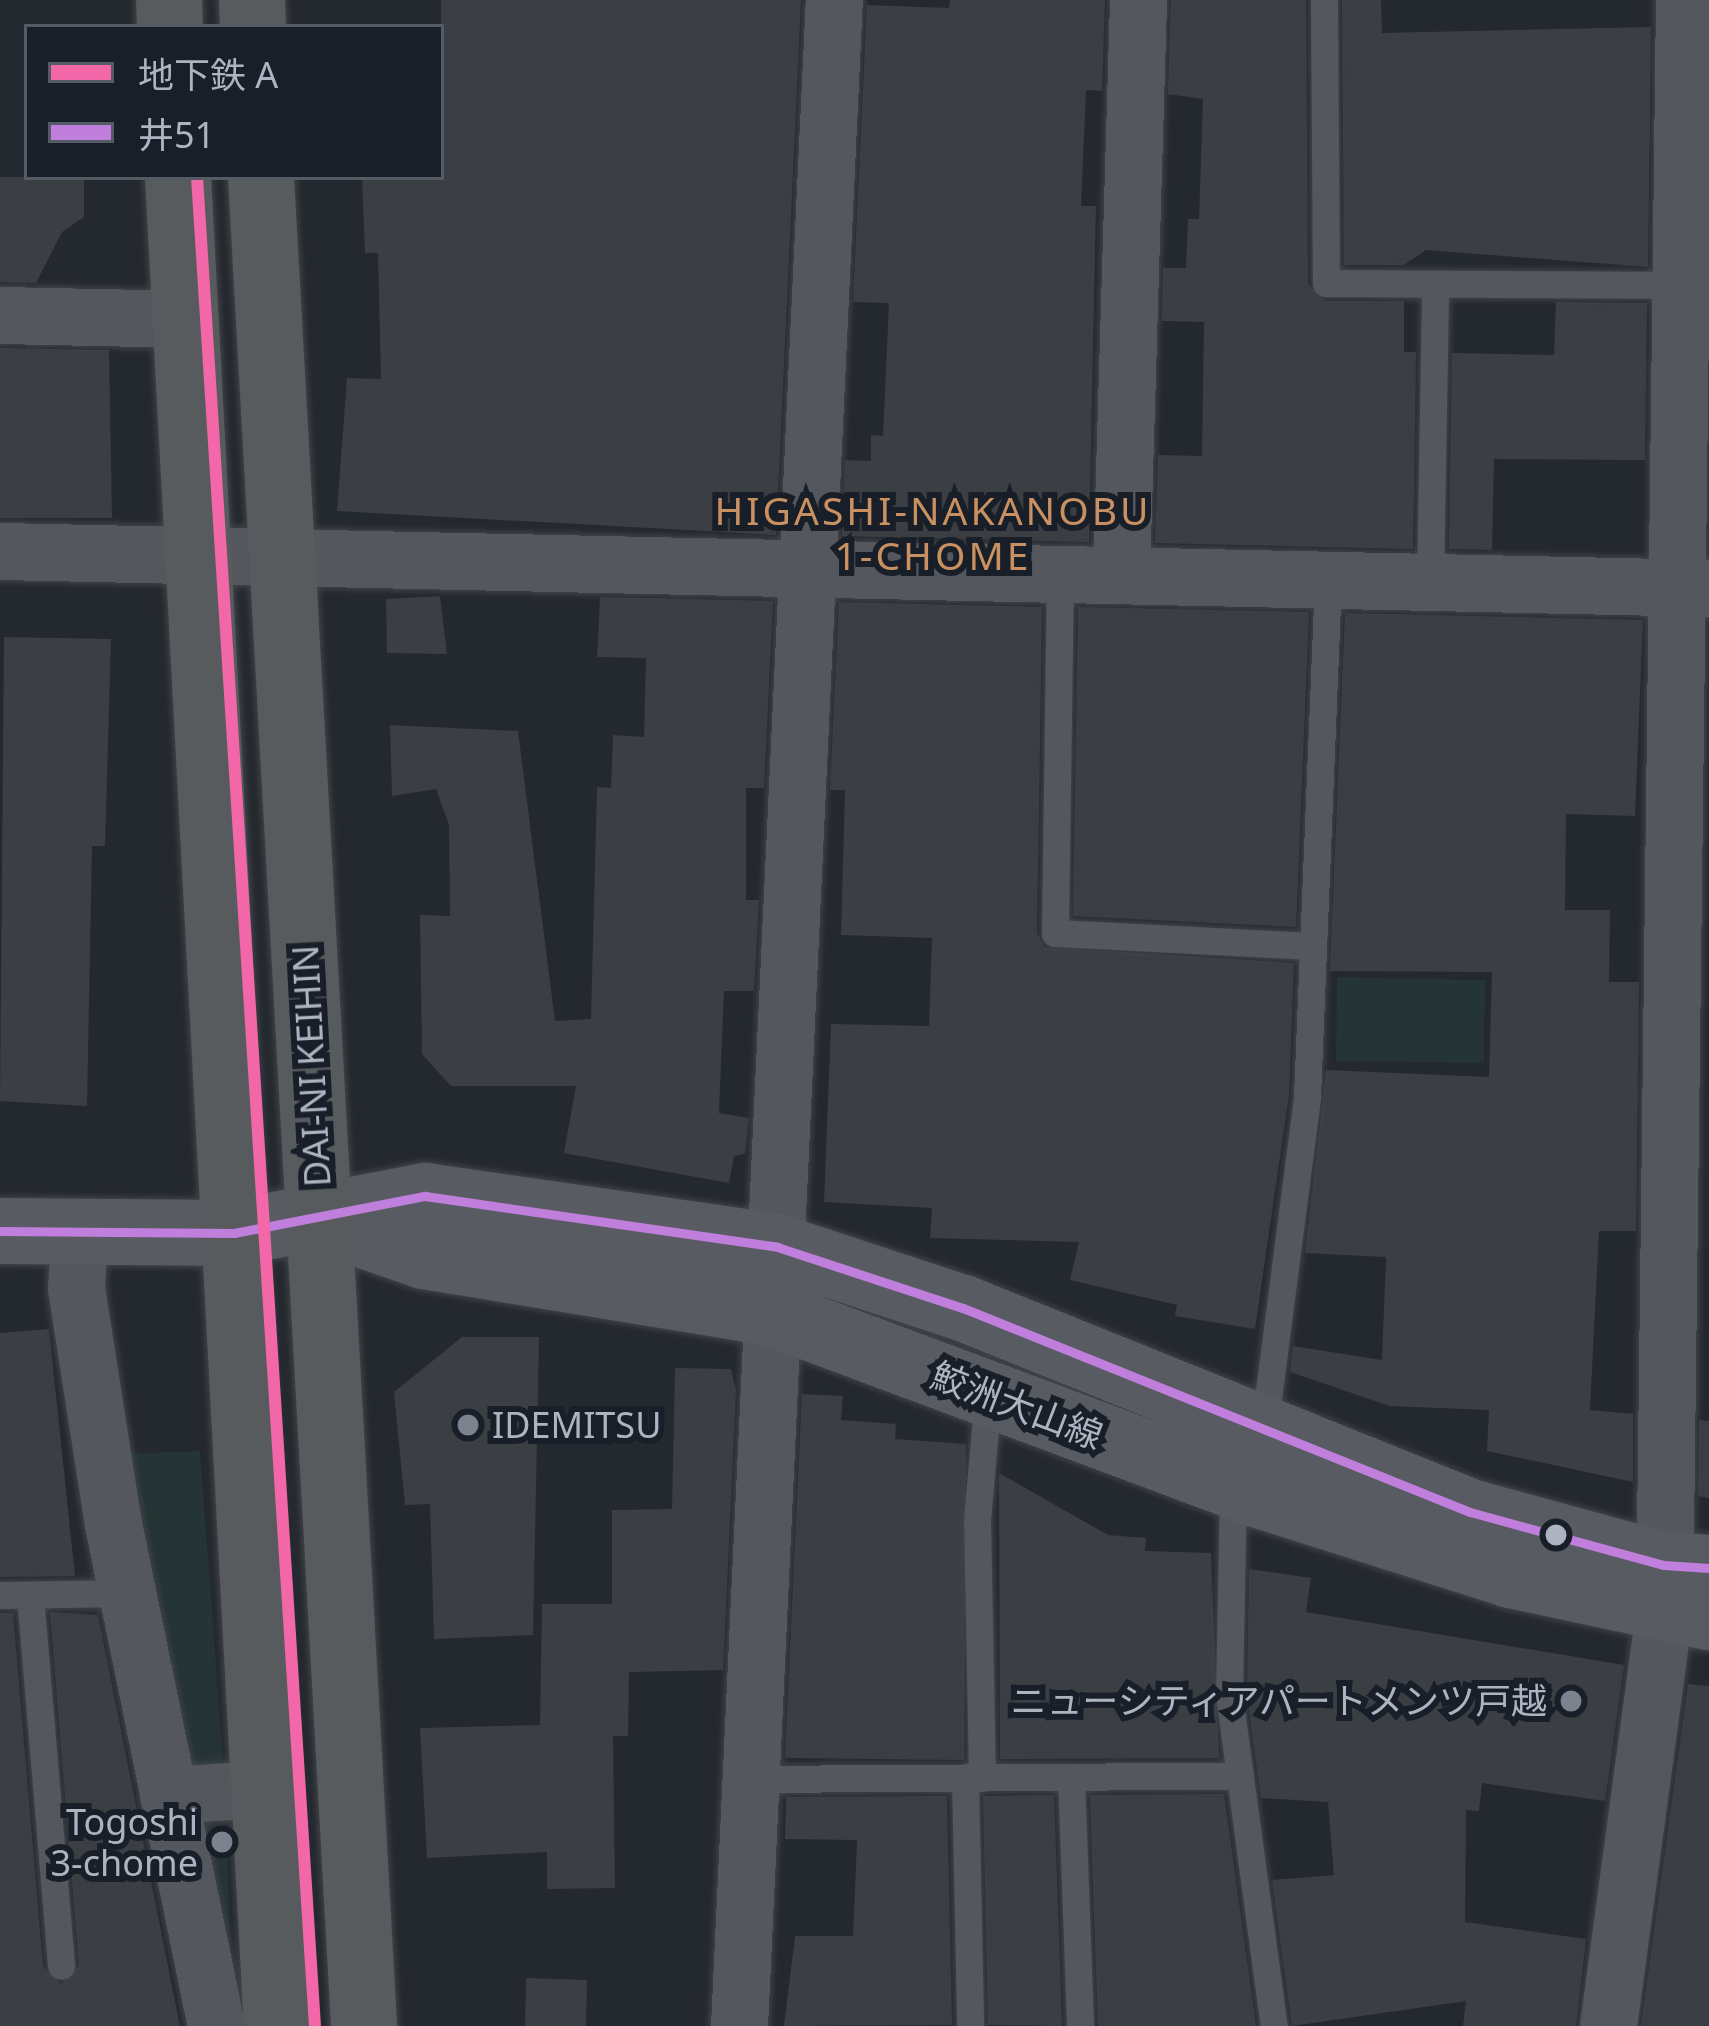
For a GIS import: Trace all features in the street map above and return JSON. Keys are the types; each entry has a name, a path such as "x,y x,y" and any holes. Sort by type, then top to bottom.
{"highway":[{"path":"178,180 277,2026"},
{"name":"DAI-NI KEIHIN","path":"262,180 364,2026"}],"main road":[{"name":"鮫洲大山線","path":"0,1231 234,1233 320,1220 424,1196 777,1247 963,1308 1248,1459"},
{"name":"鮫洲大山線","path":"320,1220 424,1256 771,1312 988,1394 1248,1459 1687,1591"}],"street":[{"path":"739,2026 833,0"},
{"path":"1120,574 1138,0"},
{"path":"1608,2026 1687,1591 1691,587 1677,285 1684,0"},
{"path":"0,315 185,319"},
{"path":"0,550 1691,587"},
{"path":"79,1235 76,1288 127,1593 216,2026"},
{"path":"168,1796 263,1789"}],"lane":[{"path":"1324,0 1326,283 1677,285"},
{"path":"1430,582 1435,284"},
{"path":"1060,573 1055,933 1313,946"},
{"path":"1274,2026 1229,1695 1248,1459 1307,1097 1328,579"},
{"path":"970,2026 977,1520 988,1394"},
{"path":"0,1595 127,1593"},
{"path":"30,1595 61,1966"},
{"path":"749,1779 1240,1776"},
{"path":"1071,1777 1080,2026"}],"shaded area":[{"path":"1337,977 1485,980 1484,1063 1336,1061"},
{"path":"200,1451 224,1772 177,1777 126,1454"},
{"path":"226,1813 232,1989 186,1817"}],"building":[{"path":"441,0 801,0 776,535 337,511 347,378 381,379 378,253 365,253 362,180 444,180"},
{"path":"950,0 1105,0 1102,91 1086,90 1081,206 1096,206 1089,542 842,536 845,460 871,461 871,435 883,436 889,303 853,302 867,5 949,8"},
{"path":"1171,0 1306,0 1308,284 1325,301 1404,301 1404,352 1416,352 1413,549 1155,543 1158,455 1202,456 1204,322 1162,321 1163,268 1186,268 1188,219 1199,219 1203,99 1168,94"},
{"path":"1342,0 1381,0 1382,33 1651,27 1648,267 1426,250 1404,265 1344,265"},
{"path":"0,177 84,180 84,217 62,232 36,283 0,282"},
{"path":"1556,302 1647,303 1645,460 1494,459 1492,550 1449,549 1452,353 1554,355"},
{"path":"0,348 109,350 112,518 0,518"},
{"path":"440,596 447,654 387,653 386,599"},
{"path":"600,597 773,601 764,788 746,788 746,900 759,900 754,991 724,991 719,1113 749,1118 745,1154 734,1156 729,1183 564,1153 576,1086 451,1086 422,1054 420,915 450,916 449,825 436,789 392,796 390,725 518,731 555,1021 591,1019 597,787 611,788 613,735 644,737 646,658 597,657"},
{"path":"839,602 1042,607 1037,933 1045,947 1294,963 1289,1095 1255,1329 1175,1316 1177,1305 1070,1280 1079,1242 930,1238 932,1208 824,1202 831,1024 929,1026 932,938 841,935 845,790 830,790"},
{"path":"1078,607 1309,612 1296,927 1073,916"},
{"path":"1345,613 1643,620 1635,816 1566,814 1565,910 1610,910 1609,982 1639,982 1636,1231 1599,1231 1590,1410 1633,1414 1633,1482 1487,1451 1489,1410 1390,1406 1290,1372 1293,1346 1382,1360 1386,1257 1305,1253 1326,1070 1489,1077 1492,972 1330,971"},
{"path":"4,637 111,639 105,846 92,846 87,1106 0,1101"},
{"path":"49,1329 75,1576 0,1577 0,1333"},
{"path":"462,1337 539,1337 533,1635 434,1639 430,1504 405,1505 394,1392"},
{"path":"675,1368 731,1369 736,1390 723,1670 629,1672 628,1736 613,1736 615,1888 547,1889 547,1852 427,1858 420,1728 540,1725 542,1604 612,1604 612,1510 672,1509"},
{"path":"802,1394 843,1396 841,1420 896,1424 895,1439 966,1444 964,1760 785,1758"},
{"path":"1699,1420 1709,1421 1709,1498 1698,1496"},
{"path":"999,1473 1108,1535 1146,1538 1145,1551 1211,1553 1219,1758 1000,1759"},
{"path":"1249,1569 1311,1578 1306,1612 1624,1665 1605,1801 1482,1783 1479,1811 1466,1810 1465,1922 1586,1939 1576,2026 1463,2026 1466,2001 1292,2026 1272,1880 1334,1875 1328,1802 1261,1798 1247,1694"},
{"path":"50,1612 98,1615 180,2026 0,2026 0,1613 13,1613 43,1967 61,1984 79,1966"},
{"path":"1688,1684 1709,1686 1709,2026 1641,2026"},
{"path":"1224,1794 1256,2026 1098,2026 1090,1795"},
{"path":"1054,1795 1062,2026 988,2025 983,1796"},
{"path":"947,1796 952,2025 784,2026 795,1936 853,1936 857,1840 785,1839 786,1797"},
{"path":"526,1978 587,1980 586,2026 525,2026"}],"metro line":[{"name":"A","path":"197,180 315,2026"}],"transit line":[{"name":"井51","path":"0,1231 234,1233 425,1196 777,1247 963,1308 1470,1512 1664,1565 1709,1568"}],"place":[{"name":"IDEMITSU","path":"468,1425"},
{"name":"ニューシティアパートメンツ戸越","path":"1571,1701"},
{"name":"Togoshi 3-chome","path":"222,1842"}],"district":[{"name":"HIGASHI-NAKANOBU 1-CHOME","path":"933,534"}]}
